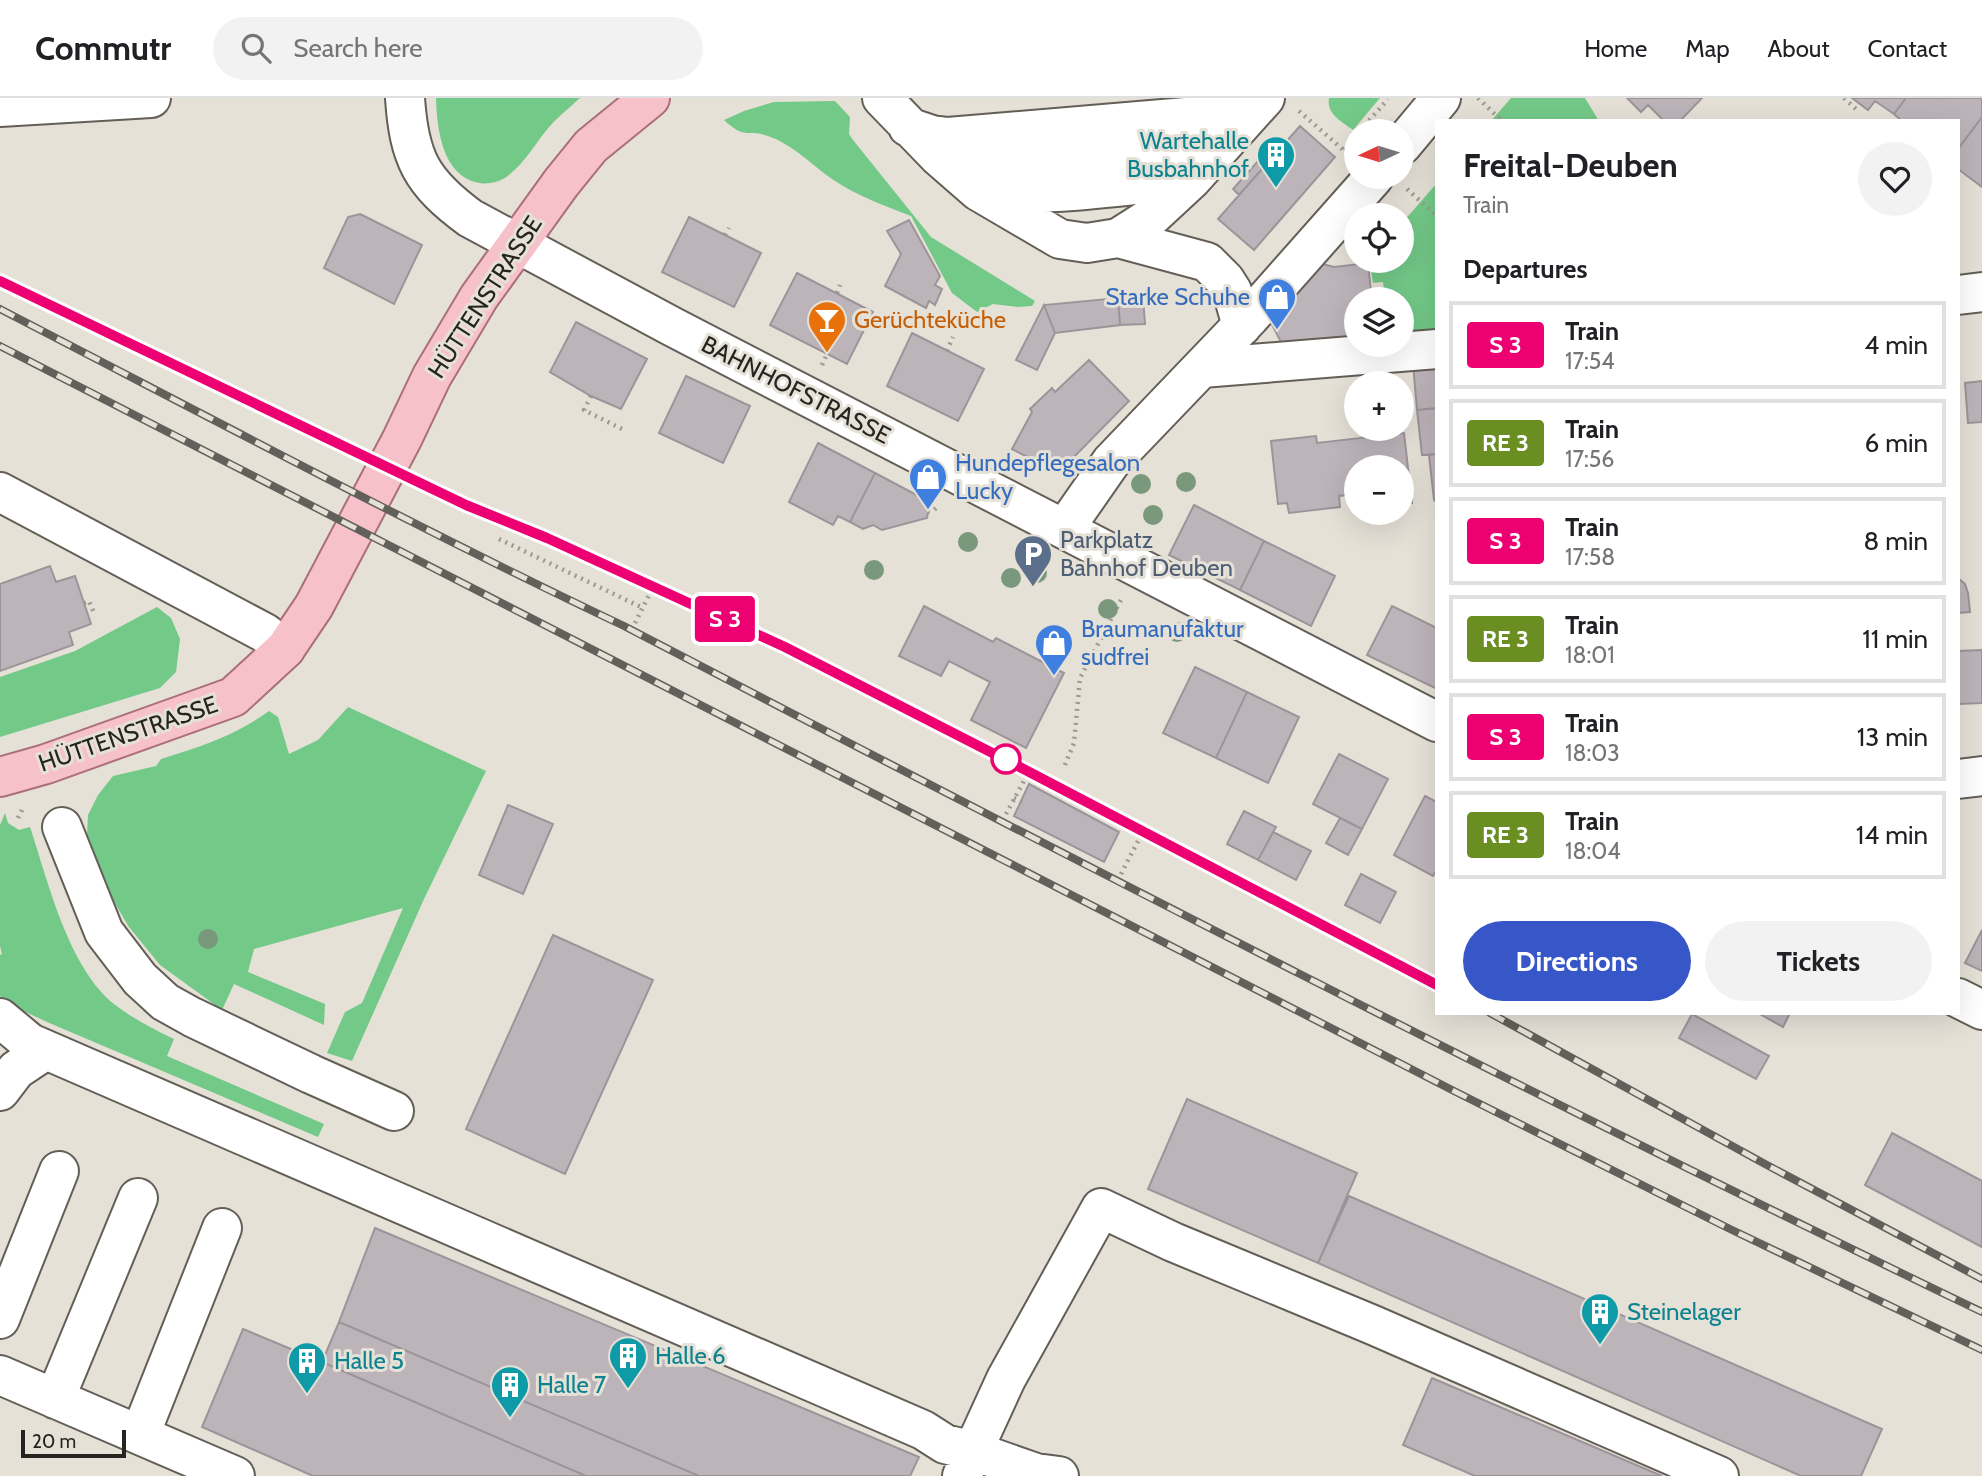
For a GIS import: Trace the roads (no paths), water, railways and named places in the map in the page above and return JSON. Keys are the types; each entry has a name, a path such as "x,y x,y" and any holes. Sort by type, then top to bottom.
{"main road":[{"name":"HÜTTENSTRASSE","path":"0,777 72,755 233,697 285,649 314,606 451,342 479,297 591,146 650,98"}],"street":[{"path":"0,107 151,98"},
{"name":"BAHNHOFSTRASSE","path":"405,98 410,144 420,167 434,188 470,218 673,327 1435,721"},
{"path":"882,98 908,127 978,191 1060,239 1087,243 1118,238 1151,217 1192,179 1231,135"},
{"path":"1414,131 1441,98"},
{"path":"908,127 932,135 948,136 1233,113 1273,104"},
{"path":"939,157 970,163 1211,145 1231,135 1273,104"},
{"path":"978,191 1060,191 1192,179"},
{"path":"1065,528 1111,463 1242,326 1380,189"},
{"path":"1118,238 1207,262 1226,280 1242,326"},
{"path":"1960,295 1982,292"},
{"path":"1202,369 1435,349"},
{"path":"0,492 265,633 285,649"},
{"path":"1960,779 1982,776"},
{"path":"62,827 104,932 140,979 165,1002 311,1074 394,1111"},
{"path":"1960,999 1982,1010"},
{"path":"0,1018 30,1043 923,1430 967,1463 1059,1476"},
{"path":"0,1091 16,1070 46,1049"},
{"path":"0,1320 59,1171"},
{"path":"55,1399 138,1198"},
{"path":"967,1463 1006,1379 1101,1208 1173,1242 1373,1325 1719,1476"},
{"path":"140,1435 222,1228"},
{"path":"0,1376 235,1476"}],"railway":[{"path":"0,281 466,505 547,538 785,647 1435,983"},
{"path":"0,309 310,470 624,626 1300,974 1640,1145 1982,1312"},
{"path":"0,346 1456,1092 1730,1229 1982,1350"},
{"path":"1494,1015 1982,1279"}],"train":[{"path":"0,281 466,505 547,538 785,647 1435,984"}],"place":[{"name":"Wartehalle Busbahnhof","path":"1276,189"},
{"name":"Starke Schuhe","path":"1277,331"},
{"name":"Gerüchteküche","path":"827,354"},
{"name":"Hundepflegesalon Lucky","path":"928,511"},
{"name":"Parkplatz Bahnhof Deuben","path":"1033,588"},
{"name":"Braumanufaktur sudfrei","path":"1054,677"},
{"name":"Steinelager","path":"1600,1346"},
{"name":"Halle 6","path":"628,1390"},
{"name":"Halle 5","path":"307,1395"},
{"name":"Halle 7","path":"510,1419"}]}
